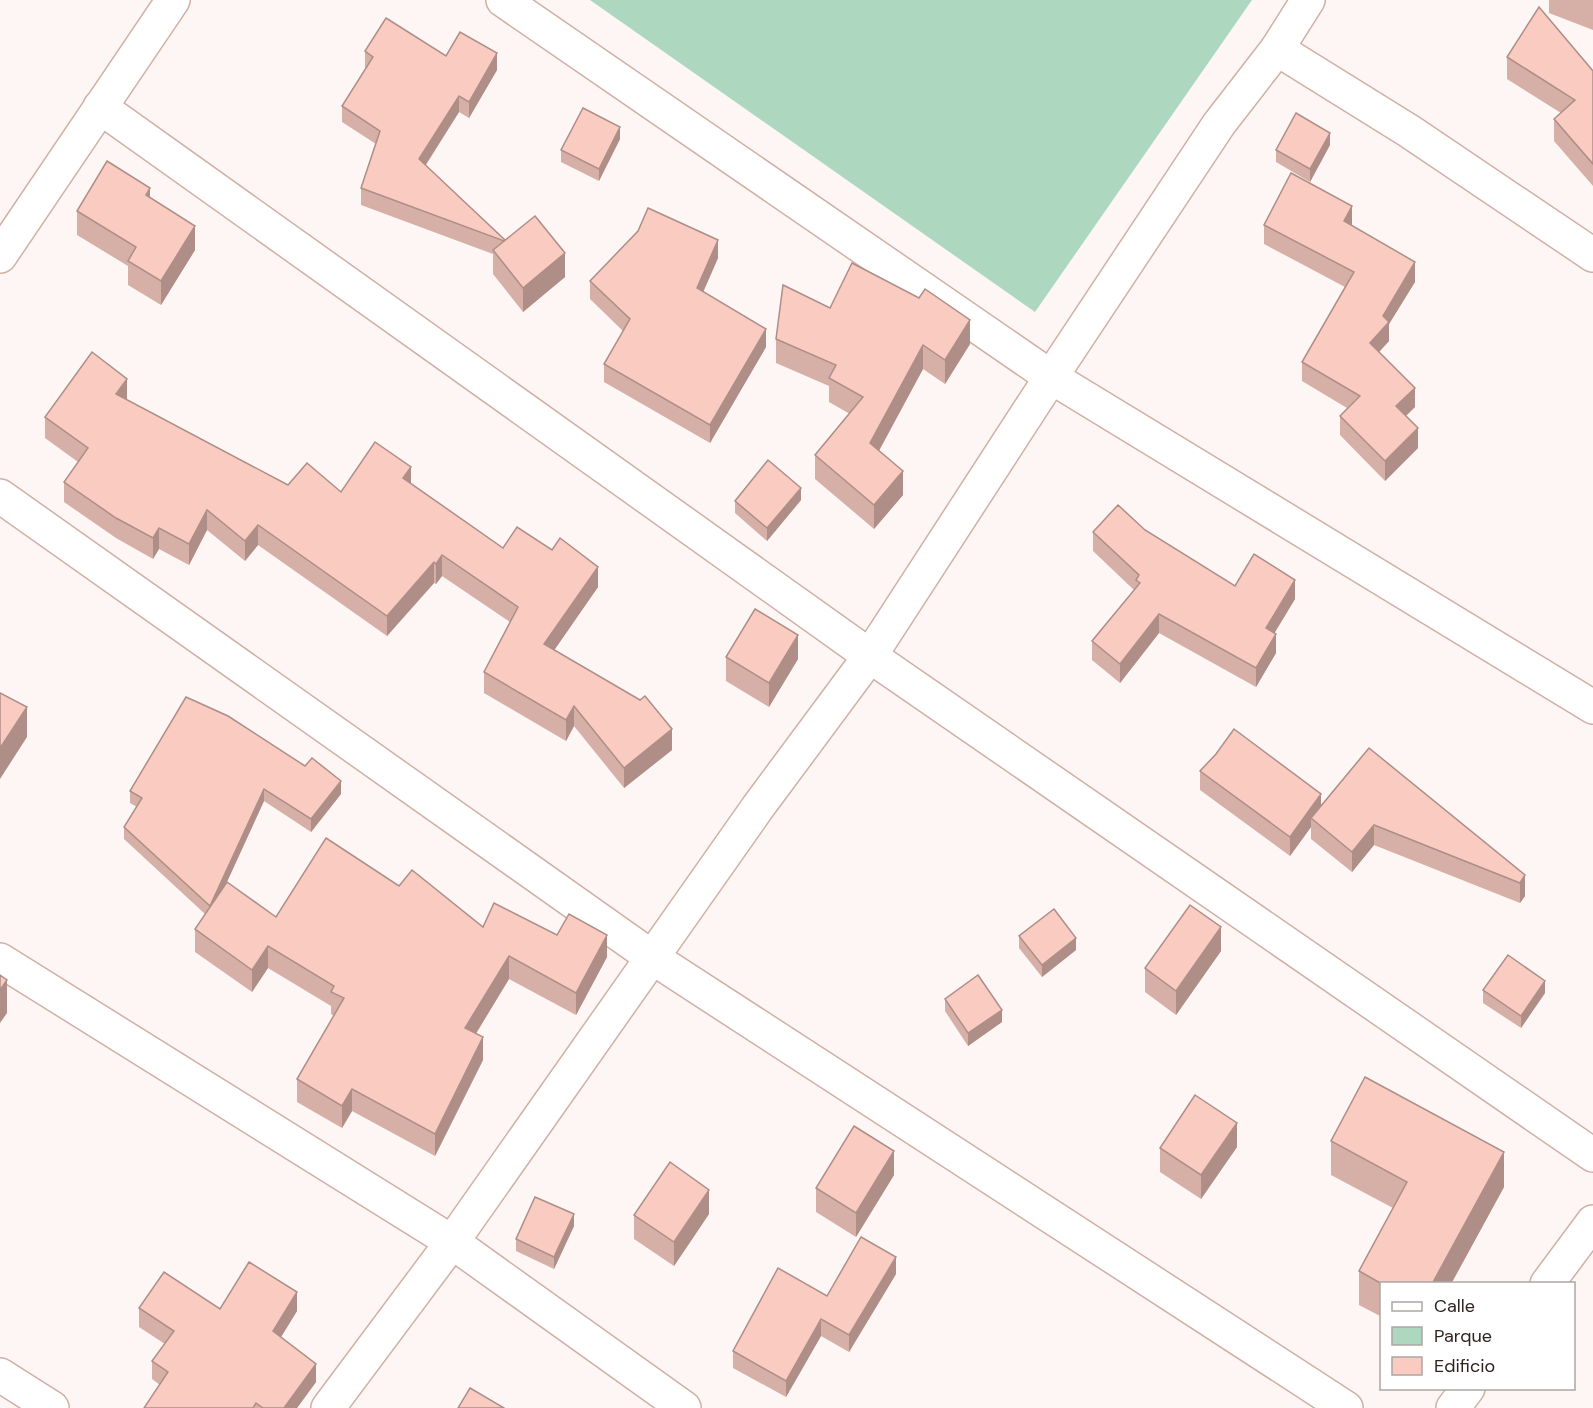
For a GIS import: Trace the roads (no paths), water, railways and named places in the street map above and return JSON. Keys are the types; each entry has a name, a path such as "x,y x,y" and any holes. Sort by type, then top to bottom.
{"street":[{"path":"0,256 173,0"},
{"path":"503,0 1051,377 1593,707"},
{"path":"328,1408 452,1242 758,807 870,656 1218,124 1277,49 1308,0"},
{"path":"1277,49 1409,131 1593,255"},
{"path":"100,107 870,656 1593,1155"},
{"path":"0,496 653,958 1346,1408"},
{"path":"0,960 452,1242 684,1408"},
{"path":"1548,1282 1593,1222"},
{"path":"0,1375 52,1408"},
{"path":"1453,1408 1467,1390"}]}
